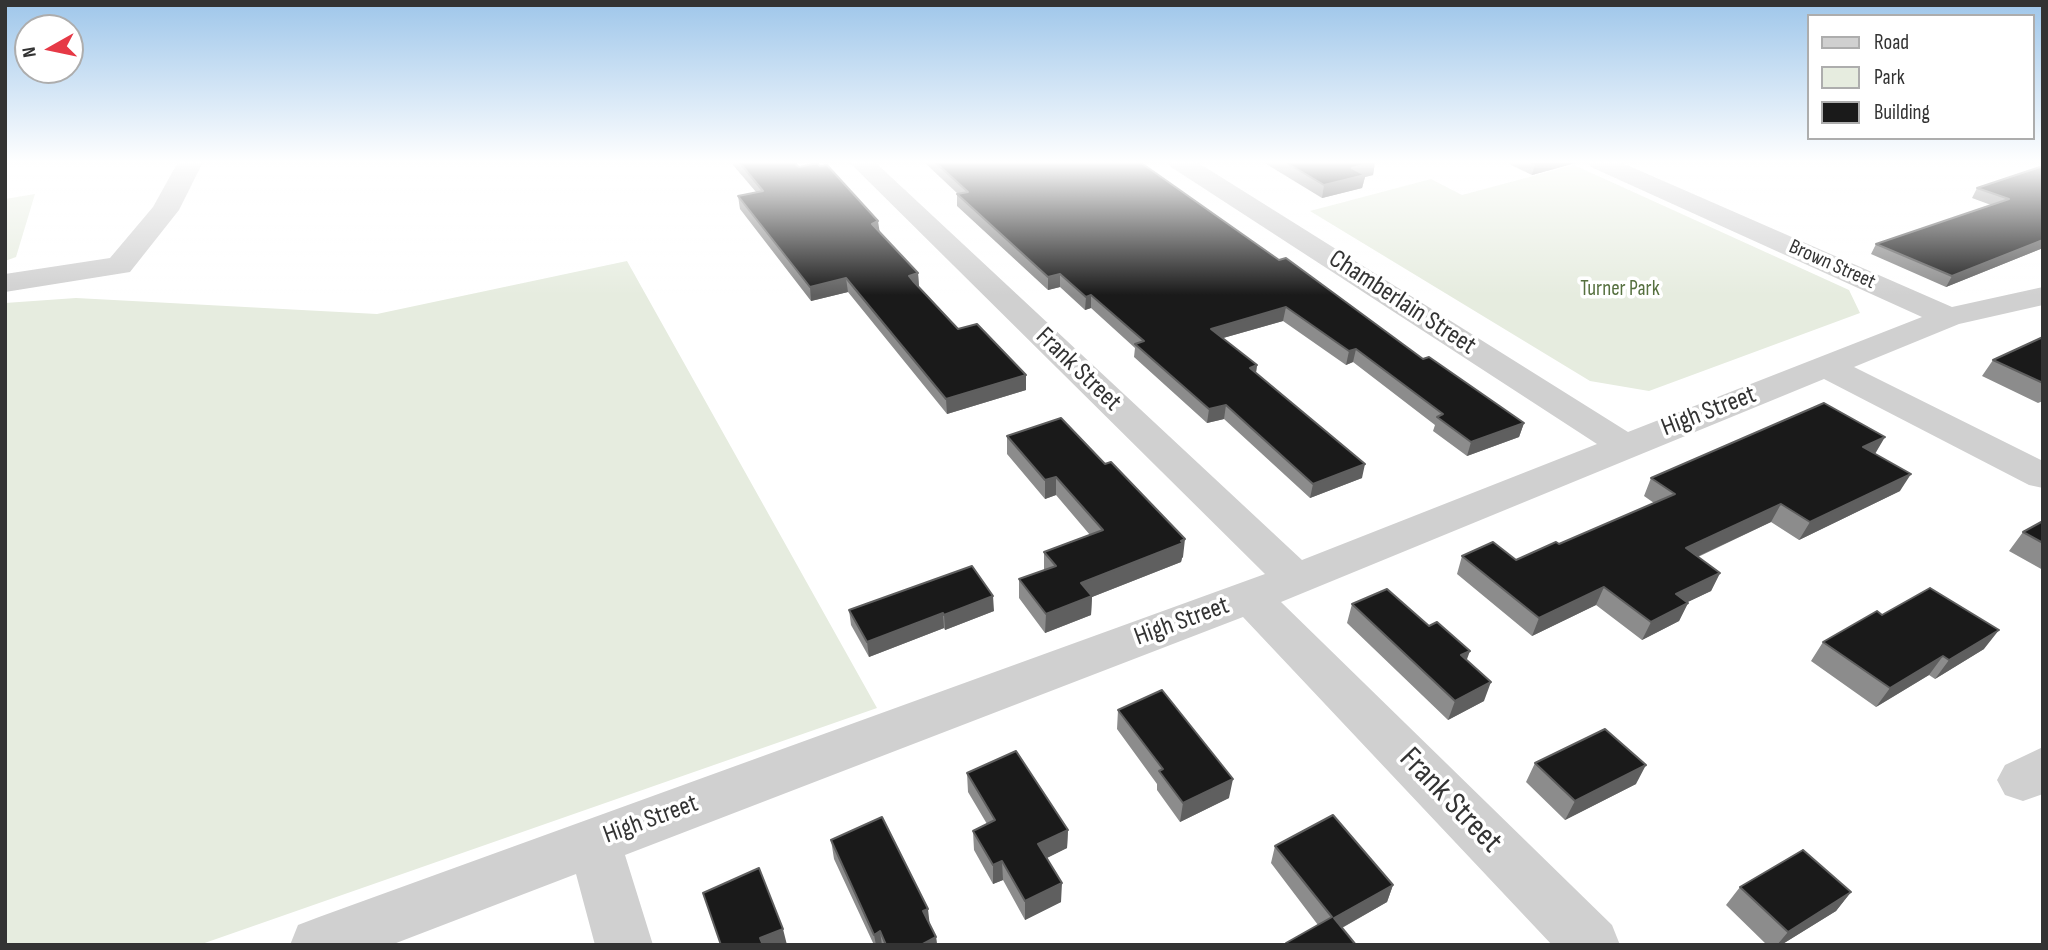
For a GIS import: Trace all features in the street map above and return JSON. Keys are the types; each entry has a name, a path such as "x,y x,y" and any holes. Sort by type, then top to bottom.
{"street":[{"path":"5,283 119,266 167,206"},
{"name":"Frank Street","path":"907,206 1296,579"},
{"name":"Chamberlain Street","path":"1250,206 1624,445"},
{"name":"Brown Street","path":"1700,206 1949,317"},
{"name":"High Street","path":"319,945 1250,597 1949,317 2043,296"},
{"path":"1826,367 2043,476"},
{"name":"Frank Street","path":"1250,597 1591,945"},
{"path":"594,841 624,945"}],"green space":[{"path":"5,206 31,206 16,257 5,261"},
{"name":"Turner Park","path":"1328,206 1665,206 1849,290 1860,313 1649,391 1590,381 1310,211"},
{"path":"627,261 877,708 199,945 5,945 5,303 76,298 377,314"}],"building":[{"path":"746,206 865,206 878,221 872,224 918,273 909,276 958,329 977,324 1026,375 946,399 846,278 810,287"},
{"path":"971,206 1203,206 1279,260 1286,258 1423,359 1429,357 1524,423 1471,442 1437,417 1443,414 1356,349 1349,351 1286,307 1211,329 1257,365 1250,368 1365,464 1313,484 1226,405 1209,409 1135,344 1144,341 1091,295 1086,297 1060,274 1048,277"},
{"path":"1987,206 2043,206 2043,240 1952,276 1876,244"},
{"path":"2043,337 2043,383 1993,360"},
{"path":"1824,403 1885,437 1863,447 1911,474 1810,522 1781,504 1686,548 1720,573 1676,594 1688,603 1651,622 1604,587 1539,618 1462,556 1493,542 1516,560 1556,542 1559,544 1675,494 1651,478"},
{"path":"1061,418 1105,464 1111,462 1185,539 1181,541 1183,543 1081,583 1092,596 1046,614 1019,579 1056,566 1044,552 1103,530 1056,477 1045,480 1007,436"},
{"path":"2043,521 2043,543 2023,532"},
{"path":"972,566 993,596 944,615 943,613 867,642 849,610"},
{"path":"1930,588 1999,630 1949,660 1943,656 1890,688 1823,642 1877,611 1882,615"},
{"path":"1387,589 1429,626 1437,622 1470,651 1461,655 1491,682 1455,701 1352,604"},
{"path":"1162,690 1233,779 1183,803 1159,771 1163,769 1118,710"},
{"path":"1605,729 1646,765 1575,801 1535,763"},
{"path":"1016,751 1068,830 1038,844 1062,883 1025,901 1002,861 993,865 973,831 995,820 967,773"},
{"path":"1333,815 1393,885 1334,918 1356,945 1287,945 1286,943 1332,917 1275,846"},
{"path":"882,817 928,909 923,911 936,937 921,945 886,945 880,931 874,935 831,840"},
{"path":"1803,850 1851,892 1788,932 1740,887"},
{"path":"759,868 783,929 760,938 763,945 721,945 703,893"}]}
